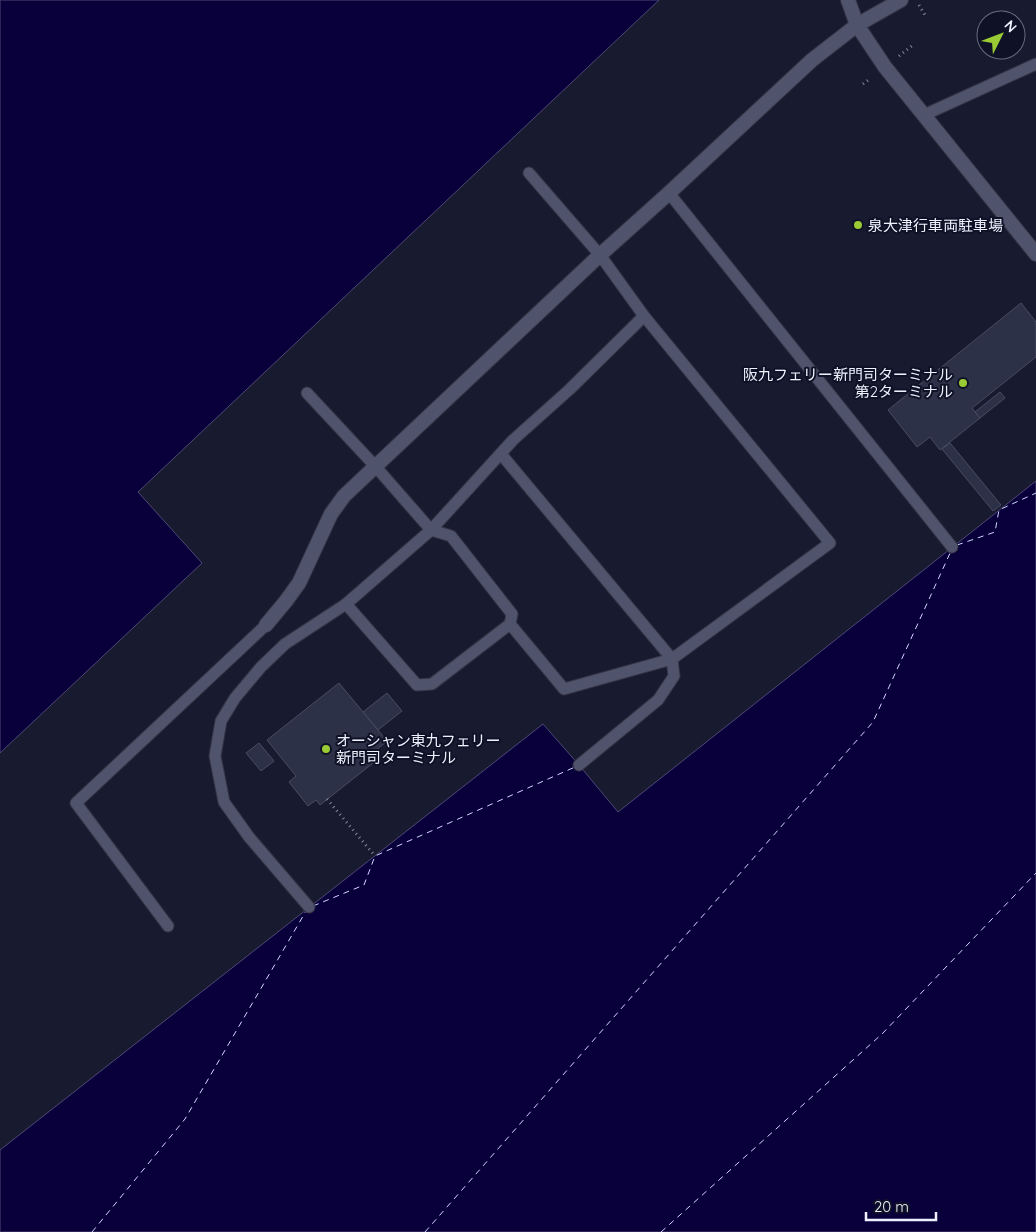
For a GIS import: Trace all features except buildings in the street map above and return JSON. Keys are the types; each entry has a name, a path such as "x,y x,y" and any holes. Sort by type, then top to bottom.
{"street":[{"path":"848,0 857,25 885,67 1036,254"},
{"path":"266,625 299,583 330,514 344,496 812,60 857,25 900,0"}],"lane":[{"path":"924,115 1036,64"},
{"path":"510,624 564,689 672,659 830,543 644,316 600,256 529,174"},
{"path":"669,194 952,547"},
{"path":"309,907 248,837 224,802 215,756 221,721 235,698 261,667 285,644 346,604 431,530 513,440 570,389 644,316"},
{"path":"307,394 376,467 431,530 451,536 512,614 510,624 432,684 417,685 346,604"},
{"path":"501,454 672,659 674,676 658,700 579,765"},
{"path":"168,926 76,803 266,625"}],"path":[{"path":"917,0 925,15"},
{"path":"327,799 375,856"}],"shaded area":[{"path":"0,0 659,0 138,492 202,563 0,753"},
{"path":"1036,481 1036,1232 0,1232 0,1150 543,724 618,812"}],"ferry route":[{"path":"957,545 995,532 999,510 1036,493"},
{"path":"425,1232 873,722 951,551"},
{"path":"313,906 364,885 375,856 575,767"},
{"path":"661,1232 882,1034 1036,873"},
{"path":"92,1232 185,1119 306,911"}],"place":[{"name":"泉大津行車両駐車場","path":"858,225"},
{"name":"阪九フェリー新門司ターミナル 第2ターミナル","path":"963,383"},
{"name":"オーシャン東九フェリー 新門司ターミナル","path":"326,749"}]}
